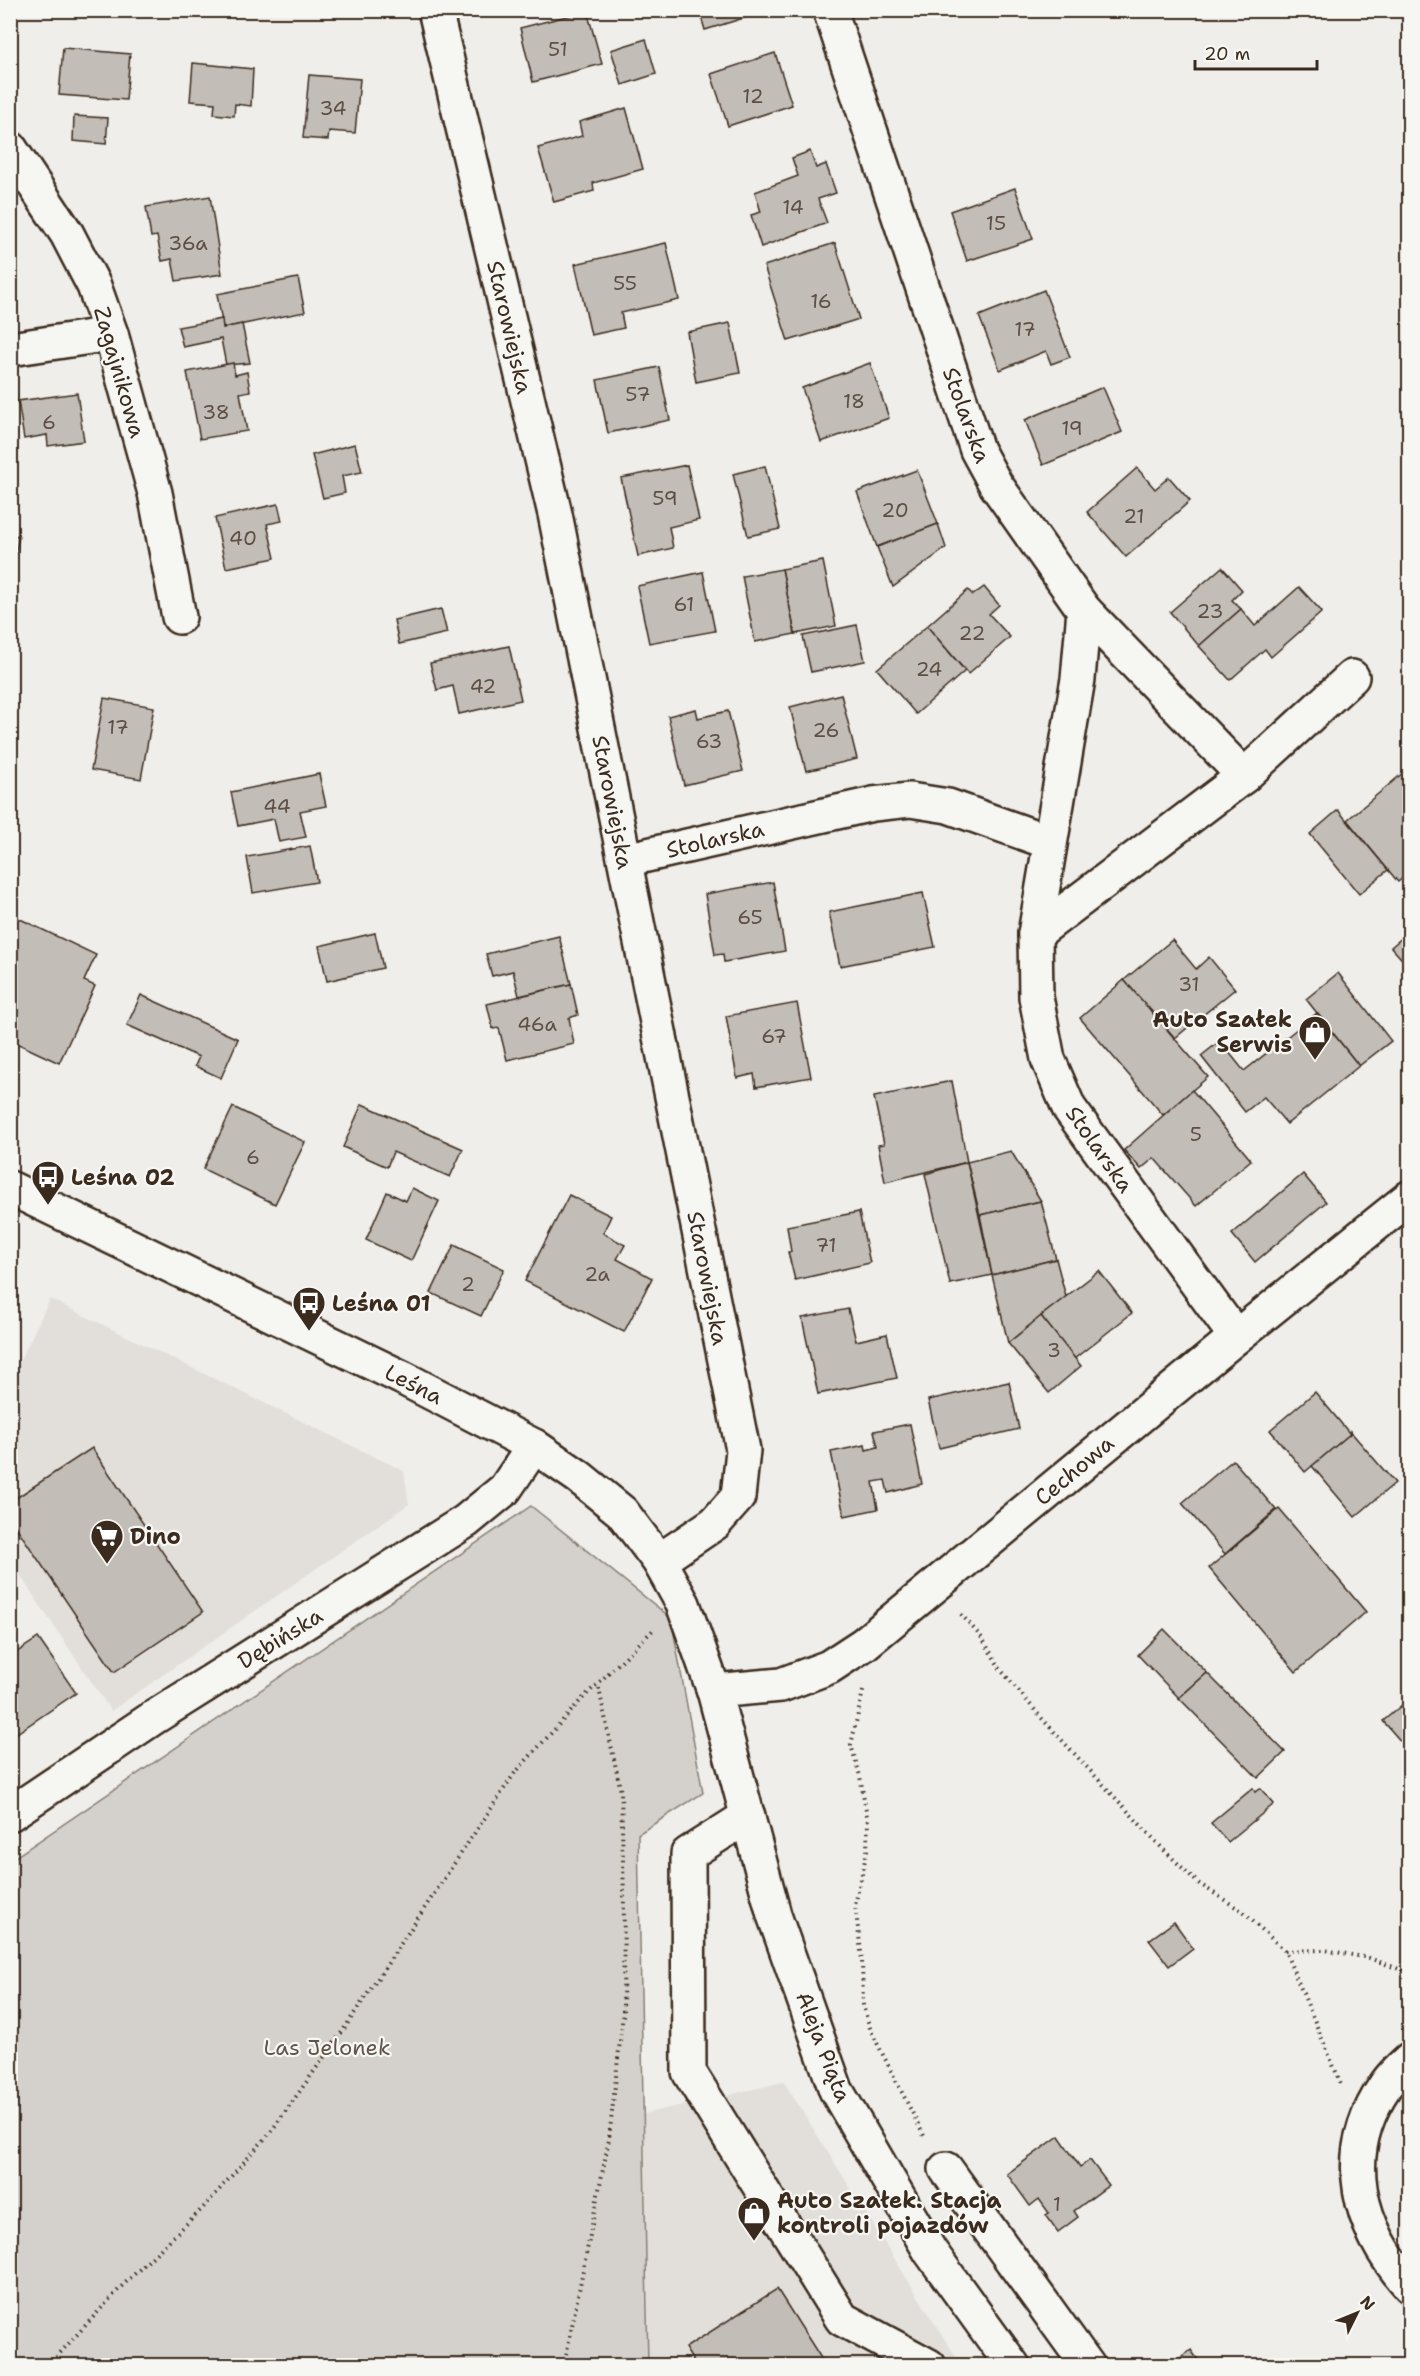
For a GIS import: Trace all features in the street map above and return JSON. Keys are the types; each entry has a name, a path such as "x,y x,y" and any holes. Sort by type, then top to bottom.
{"street":[{"name":"Starowiejska","path":"435,10 555,514 743,1450 738,1497 715,1523 659,1561"},
{"name":"Stolarska","path":"830,10 977,450 996,485 1084,610 1078,679 1035,934 1036,997 1048,1059 1069,1108 1236,1336"},
{"name":"Zagajnikowa","path":"10,148 67,234 94,286 111,334 155,493 179,617"},
{"path":"10,349 111,334"},
{"path":"1084,610 1244,776"},
{"path":"1035,934 1244,776 1352,676"},
{"name":"Stolarska","path":"625,860 873,804 910,800 948,806 1049,842"},
{"name":"Leśna","path":"10,1188 403,1378 534,1446 579,1477 622,1512 659,1561 683,1604 714,1691"},
{"name":"Cechowa","path":"714,1691 781,1685 829,1667 855,1650 1236,1336 1410,1197"},
{"name":"Dębińska","path":"10,1814 153,1718 466,1521 505,1489 534,1446"},
{"name":"Aleja Piąta","path":"714,1691 774,1915 836,2090 930,2251 1013,2366"},
{"path":"748,1816 688,1854 689,2072 842,2319 929,2366"},
{"path":"1410,2059 1385,2085 1370,2111 1360,2145 1358,2179 1368,2223 1390,2263 1410,2286"},
{"path":"946,2169 1088,2366"}],"path":[{"path":"48,2366 121,2287 202,2209 270,2133 342,2032 514,1774 637,1643 683,1604"},
{"path":"957,1608 982,1638 1002,1670 1045,1722 1162,1848 1198,1883 1242,1911 1285,1952 1347,2096"},
{"path":"866,1682 851,1745 860,1776 868,1822 867,1851 855,1905 862,1959 863,2006 871,2031 923,2134 946,2169"},
{"path":"564,2366 609,2139 622,2014 624,1897 621,1792 598,1683"},
{"path":"1285,1952 1325,1950 1369,1959 1410,1973"}],"shaded area":[{"path":"50,1299 404,1471 409,1504 111,1711 11,1562 10,1381"},
{"name":"Auto Szałek. Stacja kontroli pojazdów","path":"784,2082 961,2365 628,2365 621,2119"}],"green space":[{"name":"Las Jelonek","path":"531,1506 671,1618 703,1793 638,1834 648,2365 11,2366 11,1860"}],"building":[{"path":"699,10 759,10 760,13 705,30"},
{"path":"587,11 602,64 533,82 520,28"},
{"path":"646,39 656,74 622,85 611,50"},
{"path":"63,48 130,54 126,100 59,95"},
{"path":"775,53 792,105 728,126 711,74"},
{"path":"193,63 253,69 251,106 235,104 234,116 214,114 215,103 190,101"},
{"path":"309,75 360,79 355,133 329,131 328,140 303,138"},
{"path":"626,108 643,169 593,183 594,191 554,202 538,148 582,136 579,122"},
{"path":"74,116 108,118 106,144 73,141"},
{"path":"810,151 816,168 826,164 836,193 818,199 827,223 761,247 751,215 761,212 755,192 798,176 792,158"},
{"path":"1015,188 1033,239 967,261 950,211"},
{"path":"210,196 222,274 176,281 172,259 162,261 157,236 151,237 146,207"},
{"path":"666,243 679,300 621,313 624,328 591,335 575,264"},
{"path":"835,243 859,319 788,341 764,266"},
{"path":"298,278 305,312 223,328 217,294"},
{"path":"1044,290 1070,357 1051,364 1046,351 1000,370 979,316"},
{"path":"222,319 223,328 242,324 250,363 226,365 221,339 183,347 178,327"},
{"path":"730,323 740,373 696,382 687,332"},
{"path":"233,363 235,375 247,372 250,391 240,393 247,431 200,439 187,372"},
{"path":"870,363 889,418 821,442 802,388"},
{"path":"659,367 670,420 608,433 597,380"},
{"path":"1103,387 1122,432 1043,465 1025,420"},
{"path":"77,393 84,441 48,446 47,435 24,439 18,401"},
{"path":"355,444 362,472 342,476 345,493 323,498 312,455"},
{"path":"687,465 699,520 669,527 673,548 638,556 621,478"},
{"path":"765,466 780,529 748,536 733,474"},
{"path":"1137,468 1155,489 1169,477 1190,501 1126,557 1087,512"},
{"path":"917,470 938,524 877,547 857,492"},
{"path":"278,504 282,521 267,524 275,558 226,568 215,518"},
{"path":"938,524 946,548 893,587 877,547"},
{"path":"10,534 19,536 10,583"},
{"path":"823,561 836,626 795,634 782,569"},
{"path":"1222,567 1242,590 1232,600 1241,609 1199,646 1170,612"},
{"path":"782,569 795,634 755,642 742,576"},
{"path":"703,572 715,631 649,643 637,586"},
{"path":"984,587 999,605 989,614 1010,637 968,674 927,626 968,590 973,595"},
{"path":"1299,587 1322,612 1271,657 1265,649 1230,680 1199,646 1241,609 1255,626"},
{"path":"441,609 447,633 399,644 394,620"},
{"path":"857,625 865,661 811,672 803,636"},
{"path":"927,626 965,671 916,714 877,669"},
{"path":"509,646 521,700 459,714 453,686 437,690 430,663"},
{"path":"841,694 857,759 806,771 790,707"},
{"path":"104,698 154,707 141,779 91,770"},
{"path":"696,709 698,718 728,711 743,771 684,785 668,716"},
{"path":"1410,767 1410,872 1398,882 1347,820"},
{"path":"319,774 326,806 300,811 306,837 279,842 274,819 238,826 231,792"},
{"path":"1338,810 1388,870 1359,894 1310,834"},
{"path":"310,846 317,882 253,893 247,857"},
{"path":"773,882 785,951 724,962 723,954 715,955 705,894"},
{"path":"923,893 935,947 840,966 829,912"},
{"path":"16,917 96,955 84,981 95,986 59,1063 10,1040 10,928"},
{"path":"1410,931 1410,968 1391,947"},
{"path":"375,933 383,968 327,981 319,946"},
{"path":"559,936 571,984 519,996 513,971 492,976 486,954"},
{"path":"1172,940 1196,969 1209,957 1235,989 1175,1038 1124,980"},
{"path":"1338,973 1391,1041 1359,1066 1306,999"},
{"path":"1124,980 1208,1077 1163,1115 1080,1018"},
{"path":"571,984 578,1015 569,1018 574,1044 507,1060 499,1028 493,1029 487,1004"},
{"path":"141,995 238,1039 221,1078 195,1066 199,1057 127,1025"},
{"path":"797,1003 811,1077 756,1087 754,1074 737,1078 726,1016"},
{"path":"1317,1013 1359,1066 1287,1124 1264,1097 1245,1112 1201,1056 1220,1041 1244,1071"},
{"path":"952,1081 967,1162 885,1182 878,1145 884,1144 874,1097"},
{"path":"1192,1090 1251,1160 1196,1206 1154,1158 1141,1169 1124,1150"},
{"path":"362,1104 463,1149 450,1177 393,1152 387,1167 343,1147"},
{"path":"233,1107 305,1142 275,1204 203,1169"},
{"path":"1011,1151 1041,1201 980,1215 967,1162"},
{"path":"967,1162 992,1275 950,1284 925,1174"},
{"path":"1303,1174 1326,1202 1255,1262 1232,1234"},
{"path":"412,1188 439,1201 411,1261 366,1240 387,1192 406,1201"},
{"path":"569,1195 611,1216 603,1233 625,1245 617,1259 652,1278 624,1332 525,1281"},
{"path":"1041,1201 1056,1259 992,1275 980,1215"},
{"path":"859,1212 870,1263 795,1280 788,1252 791,1252 787,1226"},
{"path":"454,1245 504,1269 481,1316 431,1293"},
{"path":"1056,1259 1066,1297 1008,1343 992,1275"},
{"path":"1099,1271 1132,1313 1074,1359 1041,1316"},
{"path":"848,1309 856,1341 887,1334 897,1378 818,1394 802,1318"},
{"path":"1041,1316 1081,1366 1049,1393 1008,1343"},
{"path":"1009,1382 1019,1429 939,1448 928,1400"},
{"path":"1315,1392 1350,1434 1305,1472 1270,1430"},
{"path":"910,1424 922,1484 888,1493 885,1480 873,1482 878,1509 844,1516 831,1452 865,1445 866,1450 878,1447 874,1431"},
{"path":"1350,1431 1395,1483 1355,1517 1312,1466 1350,1434"},
{"name":"Dino","path":"92,1448 203,1612 114,1672 10,1518 10,1502"},
{"path":"1233,1460 1276,1510 1225,1554 1182,1503"},
{"path":"1279,1509 1366,1612 1296,1672 1209,1568"},
{"path":"1164,1629 1207,1673 1179,1698 1138,1655"},
{"path":"38,1638 76,1693 17,1733 10,1724 10,1657"},
{"path":"1207,1673 1285,1752 1258,1778 1179,1698"},
{"path":"1410,1698 1410,1752 1383,1721"},
{"path":"10,1724 17,1733 10,1737"},
{"path":"1253,1788 1255,1792 1260,1788 1274,1804 1228,1842 1211,1823"},
{"path":"1174,1922 1193,1948 1169,1966 1149,1940"},
{"path":"1059,2136 1080,2167 1090,2160 1109,2185 1074,2211 1078,2217 1058,2232 1046,2215 1049,2213 1039,2199 1030,2206 1007,2174"},
{"path":"777,2289 826,2366 696,2366 685,2348"},
{"path":"1191,2350 1202,2366 1170,2366"}],"place":[{"name":"Auto Szałek Serwis","path":"1315,1061"},
{"name":"Leśna 02","path":"48,1206"},
{"name":"Leśna 01","path":"309,1332"},
{"name":"Dino","path":"107,1565"},
{"name":"Auto Szałek. Stacja kontroli pojazdów","path":"754,2242"}]}
